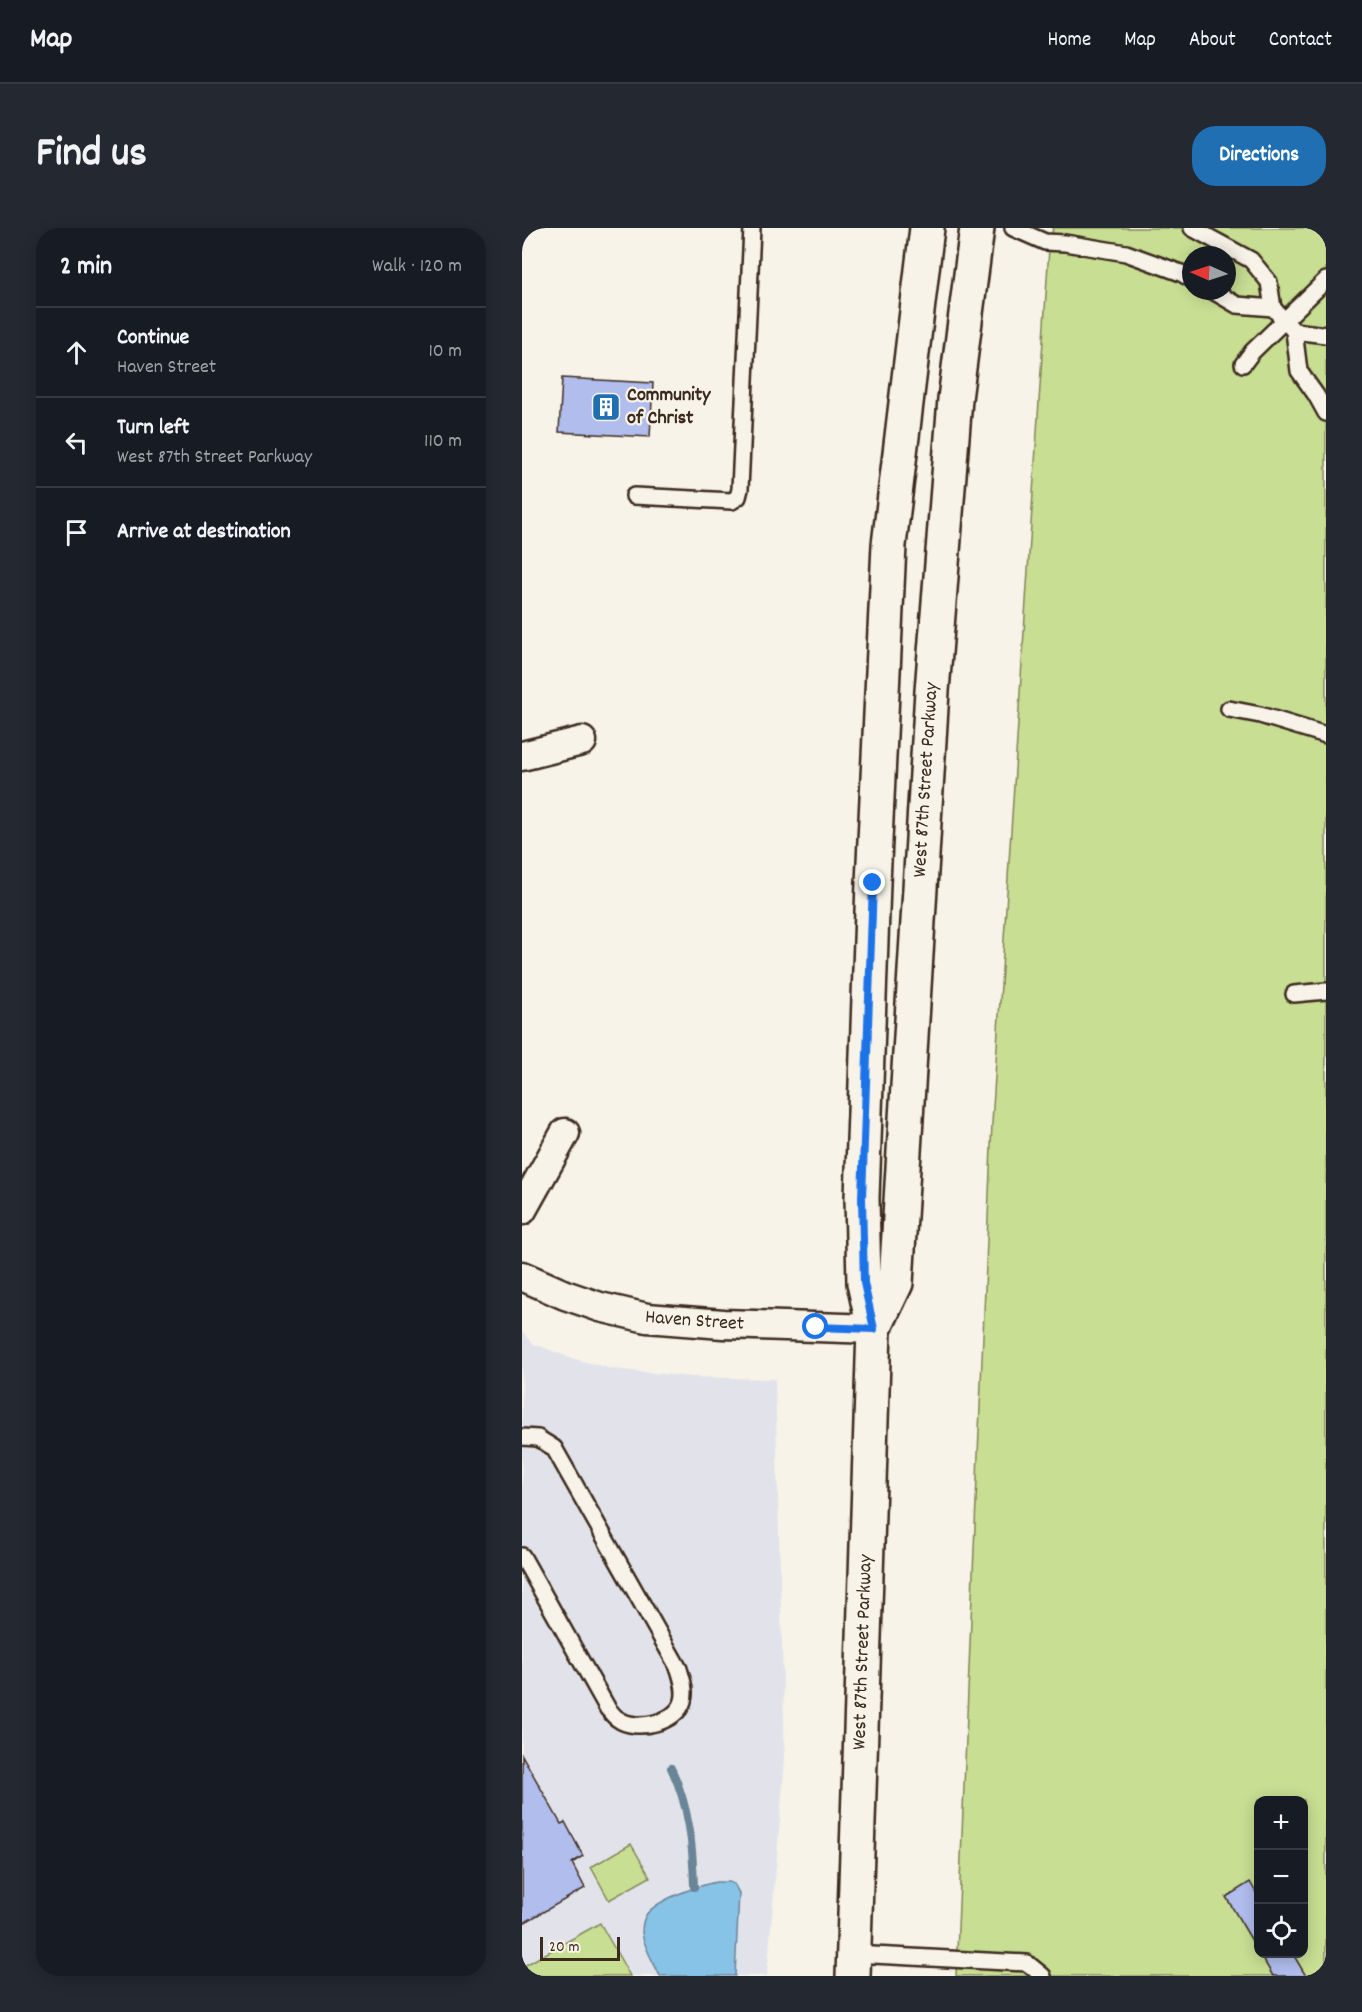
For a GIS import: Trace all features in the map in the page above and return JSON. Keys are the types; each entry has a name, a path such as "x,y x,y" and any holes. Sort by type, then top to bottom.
{"main road":[{"name":"West 87th Street Parkway","path":"853,1965 874,1329 864,1283 862,1198 873,883 889,545 927,228"},
{"name":"West 87th Street Parkway","path":"874,1329 896,1283 932,691 955,399 977,228"}],"street":[{"path":"522,756 582,741"},
{"path":"522,1210 565,1133"},
{"name":"Haven Street","path":"522,1276 600,1307 647,1317 723,1324 874,1329"}],"lane":[{"path":"634,496 732,501 738,497 752,228"},
{"path":"1013,228 1045,242 1126,253 1182,274"},
{"path":"1192,228 1251,260 1269,282 1272,308 1289,325 1326,335"},
{"path":"1243,364 1252,352 1289,325 1326,280"},
{"path":"1228,300 1237,305 1272,308"},
{"path":"1289,325 1299,371 1326,413"},
{"path":"1229,709 1326,735"},
{"path":"1294,994 1326,991"},
{"path":"522,1437 538,1438 554,1448 679,1669 684,1686 683,1702 675,1713 658,1722 646,1725 632,1725 618,1719 608,1708 522,1556"},
{"path":"853,1965 1027,1963 1043,1976"}],"shaded area":[{"path":"522,1331 532,1343 568,1357 612,1369 693,1377 775,1379 785,1760 767,1976 522,1976"}],"green space":[{"path":"1053,228 1326,228 1326,1976 956,1976 992,1123 1049,248"},
{"path":"631,1844 650,1877 609,1900 591,1867"},
{"path":"600,1923 630,1976 522,1976 522,1967"}],"water":[{"path":"716,1882 734,1884 739,1893 735,1976 660,1976 643,1939 642,1926 646,1915 651,1909 668,1899"}],"building":[{"name":"Community of Christ","path":"562,378 653,383 650,437 559,432"},
{"path":"522,1755 561,1824 565,1822 583,1856 572,1863 585,1888 522,1924"},
{"path":"1250,1882 1254,1889 1254,1944 1226,1897"},
{"path":"1262,1958 1295,1958 1306,1976 1273,1976"}],"waterway":[{"path":"671,1768 682,1796 689,1826 694,1887"}],"place":[{"name":"Community of Christ","path":"606,407"}],"route":[{"path":"816,1327 874,1329 864,1283 862,1198 873,883"}]}
